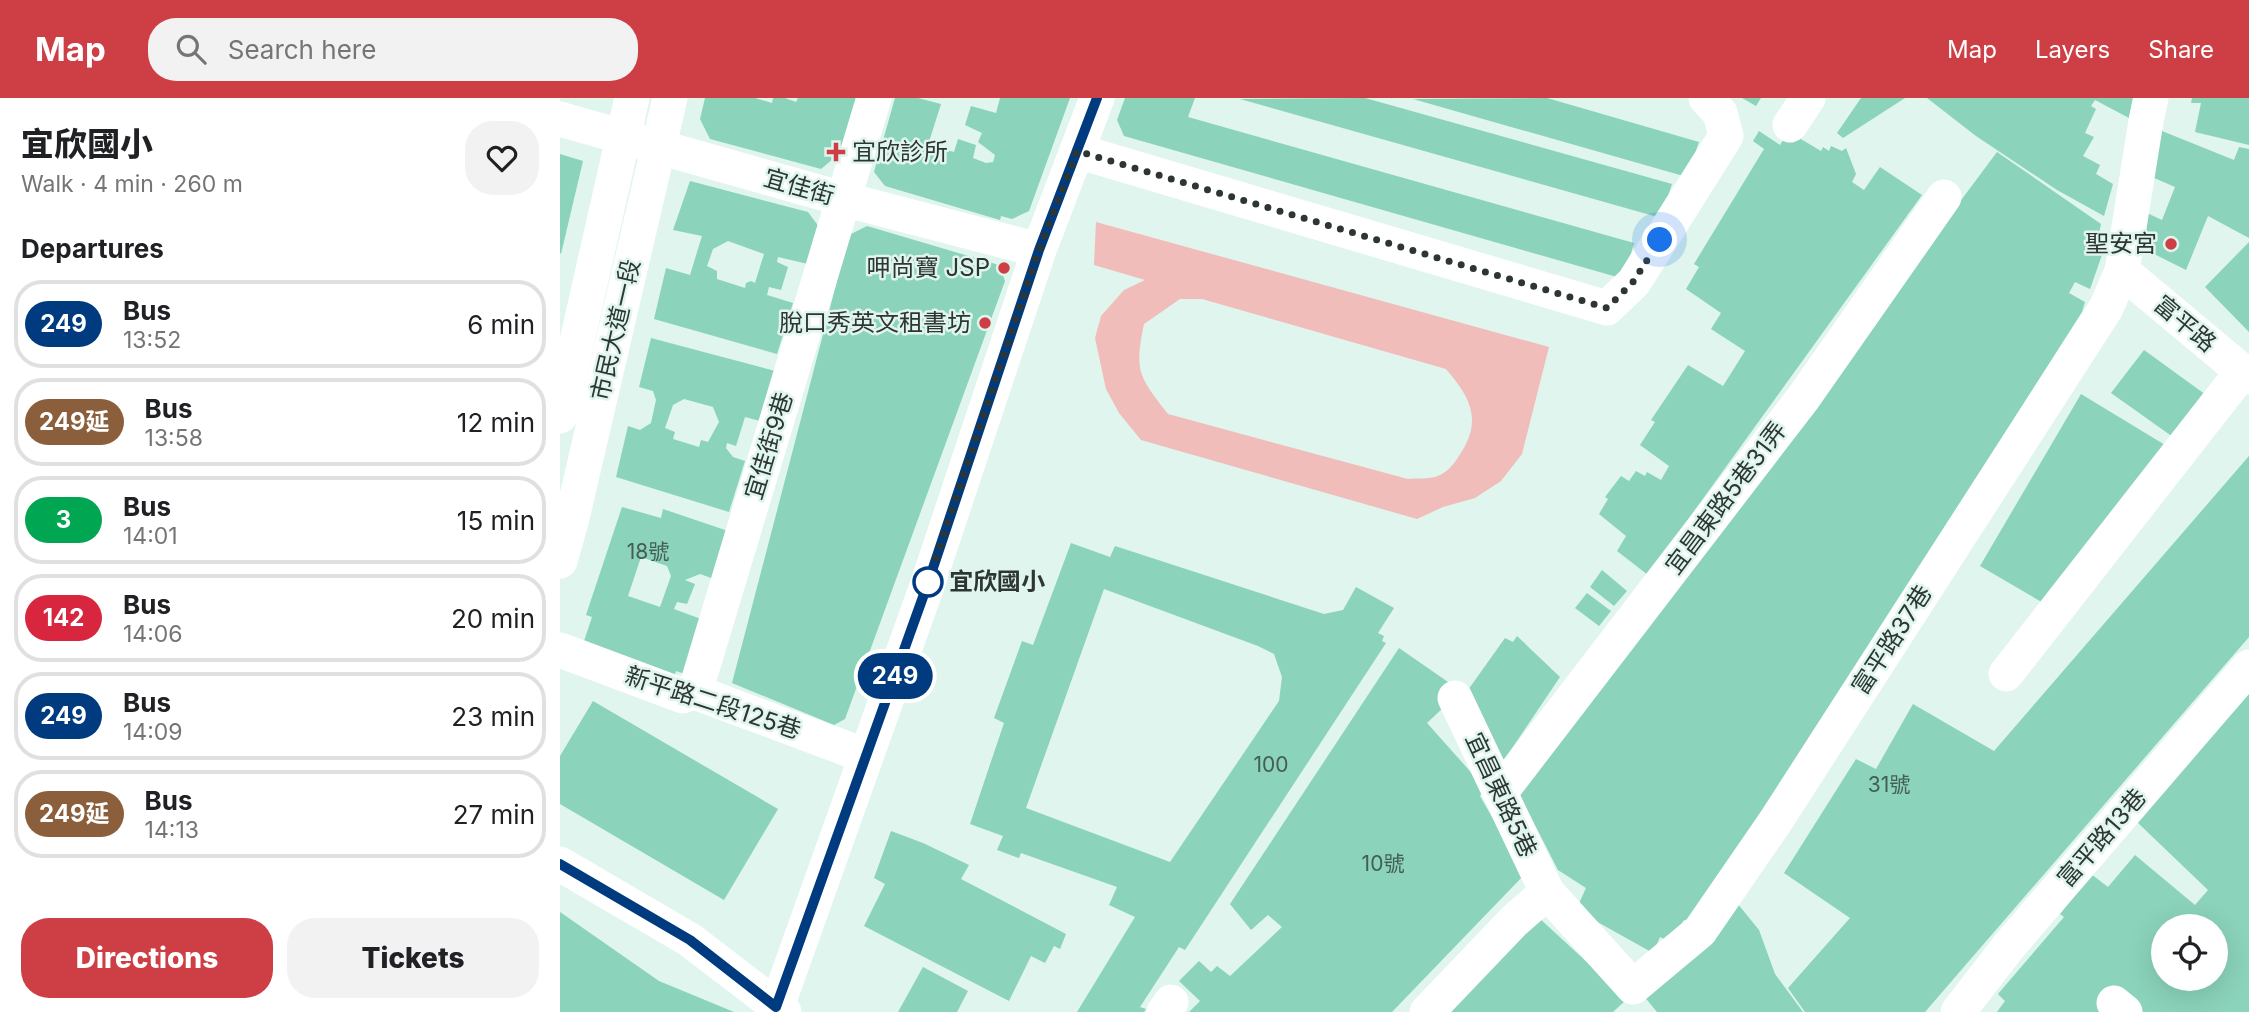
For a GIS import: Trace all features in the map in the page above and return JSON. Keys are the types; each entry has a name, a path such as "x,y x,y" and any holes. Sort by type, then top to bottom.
{"street":[{"name":"市民大道一段","path":"560,416 632,98"},
{"name":"市民大道一段","path":"560,561 572,522 670,98"},
{"name":"宜佳街9巷","path":"695,692 874,98"},
{"path":"560,864 690,940 778,1010 928,583 1039,250 1097,98"},
{"path":"1077,151 1607,308 1633,282 1726,136 1720,113 1706,98"},
{"name":"富平路37巷","path":"1634,1000 1700,931 1776,822 2106,308 2122,271 2151,98"},
{"name":"宜佳街","path":"560,119 843,200 1039,250"},
{"name":"宜昌東路5巷31弄","path":"1500,793 1804,397 1944,197"},
{"name":"富平路","path":"2122,271 2245,374"},
{"path":"2006,674 2245,374"},
{"name":"新平路二段125巷","path":"560,650 683,696 695,692 866,756"},
{"name":"富平路13巷","path":"1958,1012 2009,946 2249,667"},
{"name":"宜昌東路5巷","path":"1455,698 1547,892 1634,1000"},
{"path":"1427,1012 1514,921 1547,892"}],"shaded area":[{"path":"1096,222 1549,347 1522,454 1501,481 1475,498 1443,507 1417,519 1141,440 1119,413 1106,389 1095,338 1101,316 1124,290 1145,280 1094,265","holes":["1180,299 1202,299 1446,369 1462,390 1471,410 1471,432 1455,462 1439,476 1408,479 1168,414 1141,373 1139,353 1144,324"]}],"building":[{"path":"705,98 755,98 772,103 773,98 796,102 798,98 856,98 839,154 821,169 710,139 700,119"},
{"path":"895,98 918,98 941,104 928,145 954,152 958,139 976,145 973,158 986,163 993,162 995,155 978,142 982,133 965,125 971,106 996,113 1000,98 1070,98 1029,211 1012,219 1001,216 1000,220 885,186 874,172"},
{"path":"1125,98 1195,98 1188,117 1634,243 1624,279 1124,136 1117,120"},
{"path":"1365,98 1672,184 1661,218 1240,99"},
{"path":"1547,98 1699,142 1687,177 1413,99"},
{"path":"1742,98 1761,98 1756,106"},
{"path":"1861,98 1905,98 1843,138 1837,133"},
{"path":"1927,98 2133,98 2129,118 2095,100 2091,106 2096,109 2085,133 2094,137 2083,156 2100,165 2096,174 2113,184 2104,216 2057,190 1976,136"},
{"path":"2192,98 2249,98 2249,145 2195,132 2201,103 2191,103"},
{"path":"1784,129 1821,151 1823,147 1829,151 1831,146 1842,151 1846,148 1856,174 1852,182 1864,190 1880,167 1922,195 1648,575 1617,551 1626,536 1599,514 1608,499 1605,497 1621,476 1629,481 1636,471 1645,476 1647,472 1661,480 1669,466 1640,445 1655,422 1651,420 1688,365 1723,386 1745,351 1711,329 1721,313 1686,289 1699,267 1694,264 1764,149 1753,141 1759,131 1780,145 1785,137"},
{"path":"2162,131 2234,160 2239,147 2249,149 2249,238 2208,216 2186,270 2138,246 2147,213 2162,220 2175,187 2152,177"},
{"path":"1997,152 2101,224 2095,251 2102,255 2090,289 2075,282 2069,293 2085,302 2082,312 1692,924 1684,920 1671,942 1660,937 1653,953 1576,910 1586,888 1558,870 1519,794"},
{"path":"560,154 583,161 561,254 560,253"},
{"path":"690,181 808,212 819,227 808,264 778,257 777,262 788,267 781,290 769,287 767,295 793,303 777,354 654,319 666,268 690,275 702,236 673,230","holes":["728,241 764,254 755,283 746,283 745,288 717,279 717,271 707,266 713,249"]},
{"path":"867,226 999,265 1005,281 845,719 834,725 732,683 849,235"},
{"path":"2249,242 2249,332 2205,287"},
{"path":"651,338 775,371 760,421 745,417 736,446 727,443 726,448 733,457 745,461 729,512 616,477 628,426 640,430 651,423 656,400 653,391 639,387","holes":["684,399 713,407 719,422 708,442 701,440 699,447 673,439 675,432 665,428 673,405"]},
{"path":"2144,350 2213,400 2180,442 2111,393"},
{"path":"2081,394 2170,448 2045,604 1980,566"},
{"path":"2249,456 2249,637 1925,1012 1805,1012 1788,988 1850,918 1784,873 1856,759 1876,769 1913,704 1994,751"},
{"path":"622,507 661,518 663,509 728,531 714,579 700,574 685,580 695,584 687,604 677,602 674,609 701,619 685,674 676,671 674,677 583,644 592,617 586,615","holes":["641,557 667,566 671,576 660,607 628,596"]},
{"path":"1071,543 1110,557 1115,546 1324,614 1343,610 1356,587 1394,608 1378,633 1384,636 1382,641 1386,643 1185,950 1179,947 1140,1007 1146,1009 1144,1012 1077,1012 1135,917 1109,905 1117,887 1021,853 1019,858 997,850 1003,836 970,824 1004,723 994,718 1022,641 1033,645","holes":["1104,589 1274,654 1282,677 1279,701 1170,862 1026,808"]},
{"path":"1602,570 1627,591 1614,606 1590,587"},
{"path":"1587,593 1611,611 1599,626 1575,608"},
{"path":"1517,636 1560,677 1502,763 1468,690 1505,638 1513,642"},
{"path":"1399,648 1461,691 1427,723 1485,788 1480,796 1525,874 1392,1012 1189,1012 1200,1001 1179,981 1199,961 1211,972 1217,966 1230,976 1282,927 1268,915 1251,930 1230,904"},
{"path":"2249,694 2249,1012 2143,1012 2119,991 2105,1012 1997,1012 2005,1001 1998,994 2064,917 2060,914 2091,874 2108,887 2135,855 2195,905 2208,890 2137,822"},
{"path":"593,701 778,809 724,900 560,804 560,756"},
{"path":"891,831 969,865 961,879 1066,934 1060,949 1054,946 1045,963 1031,956 1009,1001 864,926 885,884 874,878"},
{"path":"1737,903 1759,930 1775,974 1803,1012 1657,1012 1643,995"},
{"path":"560,912 659,981 734,1012 560,1012"},
{"path":"1538,917 1627,999 1613,1012 1445,1012"},
{"path":"923,967 968,991 957,1012 898,1012"}],"bus line":[{"name":"249","path":"560,864 690,940 776,1007 928,583 1039,250 1097,98"}],"place":[{"name":"宜欣診所","path":"836,152"},
{"name":"聖安宮","path":"2171,244"},
{"name":"呷尚寶 JSP","path":"1004,268"},
{"name":"脫口秀英文租書坊","path":"985,323"},
{"name":"宜欣國小","path":"928,582"}],"route":[{"path":"928,582 1039,250 1077,151 1607,308 1633,282 1660,240"}]}
